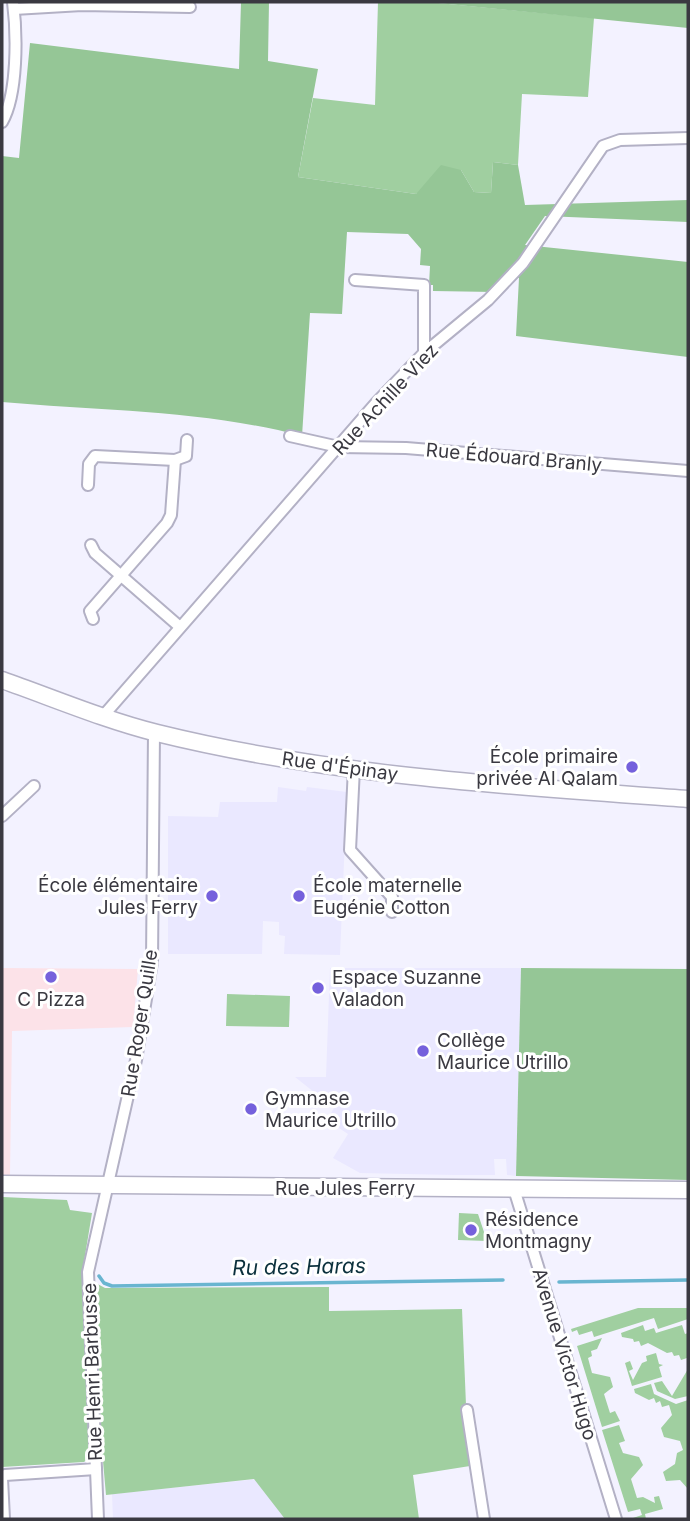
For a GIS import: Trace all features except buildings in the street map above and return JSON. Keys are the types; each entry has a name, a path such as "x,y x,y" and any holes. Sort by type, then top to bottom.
{"main road":[{"name":"Rue d'Épinay","path":"2,680 154,732 227,749 354,768 536,788 688,799"},
{"name":"Rue Jules Ferry","path":"2,1184 688,1190"}],"street":[{"path":"2,122 10,98 16,41 14,6 190,7"},
{"name":"Rue Achille Viez","path":"104,715 424,353 488,300 523,263 603,146 620,140 688,138"},
{"path":"355,280 424,285 424,353"},
{"name":"Rue Édouard Branly","path":"290,436 339,447 406,449 688,471"},
{"path":"88,485 89,464 96,456 175,460 186,456 187,440"},
{"path":"93,619 90,611 167,523 171,514 175,460"},
{"path":"91,545 95,553 180,627"},
{"name":"Rue Roger Quille","path":"107,1185 136,1060 152,962 154,732"},
{"path":"354,768 350,850 391,897 392,912"},
{"path":"2,816 34,786"},
{"name":"Rue Henri Barbusse","path":"98,1519 88,1272 107,1185"},
{"name":"Avenue Victor Hugo","path":"514,1189 616,1519"},
{"path":"467,1409 484,1519"},
{"path":"4,1519 2,1478 5,1475 96,1469"}],"shaded area":[{"name":"École maternelle Eugénie Cotton","path":"278,787 347,792 340,955 284,954 285,936 279,935 279,922 263,921 262,954 168,954 168,816 218,817 220,802 277,802"},
{"path":"2,968 138,969 133,1027 12,1031 10,1175 2,1175"},
{"name":"Collège Maurice Utrillo","path":"330,968 521,968 516,1176 507,1175 506,1159 494,1159 495,1175 454,1175 360,1173 333,1158 348,1134 327,1120 334,1108 295,1077 326,1077"},
{"path":"297,1475 299,1519 113,1519 112,1494"}],"green space":[{"path":"241,2 269,2 268,61 318,69 298,177 416,194 441,165 461,170 474,192 491,193 493,162 518,165 525,205 688,200 688,222 545,216 525,245 688,262 688,357 516,336 519,278 506,275 494,292 433,291 433,285 429,285 430,266 420,265 421,249 408,234 347,232 342,314 310,313 302,436 265,427 191,416 2,402 2,156 19,158 30,43 239,69"},
{"path":"378,2 428,2 594,18 588,97 522,94 518,165 493,162 491,193 474,192 461,170 416,194 298,177 313,98 375,105"},
{"path":"428,2 688,2 688,28"},
{"path":"521,968 688,969 688,1180 516,1176"},
{"path":"227,994 290,996 289,1027 226,1026"},
{"path":"3,1197 67,1200 70,1210 92,1213 82,1274 89,1458 84,1462 2,1467"},
{"path":"459,1213 478,1214 487,1241 458,1240"},
{"path":"92,1281 105,1288 329,1287 329,1311 462,1309 466,1405 461,1406 470,1466 413,1475 419,1519 285,1519 254,1479 106,1495 98,1405"},
{"path":"638,1308 688,1308 688,1319 658,1329 654,1318 594,1337 592,1331 579,1335 577,1330 572,1332 571,1329"},
{"path":"643,1325 645,1331 654,1328 656,1333 682,1325 685,1334 688,1333 688,1361 687,1358 681,1360 679,1355 674,1356 672,1352 667,1353 648,1343 641,1346 639,1341 634,1342 633,1339 622,1337 621,1333"},
{"path":"602,1338 597,1349 591,1351 592,1356 588,1358 592,1373 610,1377 613,1387 604,1394 610,1413 615,1411 620,1421 602,1427 577,1346"},
{"path":"656,1353 659,1364 663,1365 659,1367 662,1377 632,1386 625,1363 630,1361 633,1369 629,1371 633,1380 642,1363 647,1361 646,1356"},
{"path":"688,1369 688,1396 675,1399 657,1391 654,1383 662,1381 672,1396"},
{"path":"651,1384 654,1394 676,1404 688,1400 688,1489 680,1480 666,1481 663,1472 675,1464 677,1453 683,1450 680,1441 664,1437 661,1428 672,1415 669,1405 662,1407 660,1401 656,1403 654,1398 649,1400 635,1393 634,1389"},
{"path":"619,1425 625,1441 619,1443 623,1453 639,1457 643,1465 631,1479 637,1498 643,1497 655,1503 654,1497 659,1496 663,1509 645,1514 646,1519 630,1519 642,1515 640,1509 628,1512 602,1430"}],"waterway":[{"name":"Ru des Haras","path":"99,1276 104,1283 112,1286 503,1280"},
{"name":"Ru des Haras","path":"559,1282 688,1280"}],"place":[{"name":"École primaire privée Al Qalam","path":"632,767"},
{"name":"École élémentaire Jules Ferry","path":"212,896"},
{"name":"École maternelle Eugénie Cotton","path":"299,896"},
{"name":"C Pizza","path":"51,977"},
{"name":"Espace Suzanne Valadon","path":"318,988"},
{"name":"Collège Maurice Utrillo","path":"423,1051"},
{"name":"Gymnase Maurice Utrillo","path":"251,1109"},
{"name":"Résidence Montmagny","path":"471,1230"}]}
